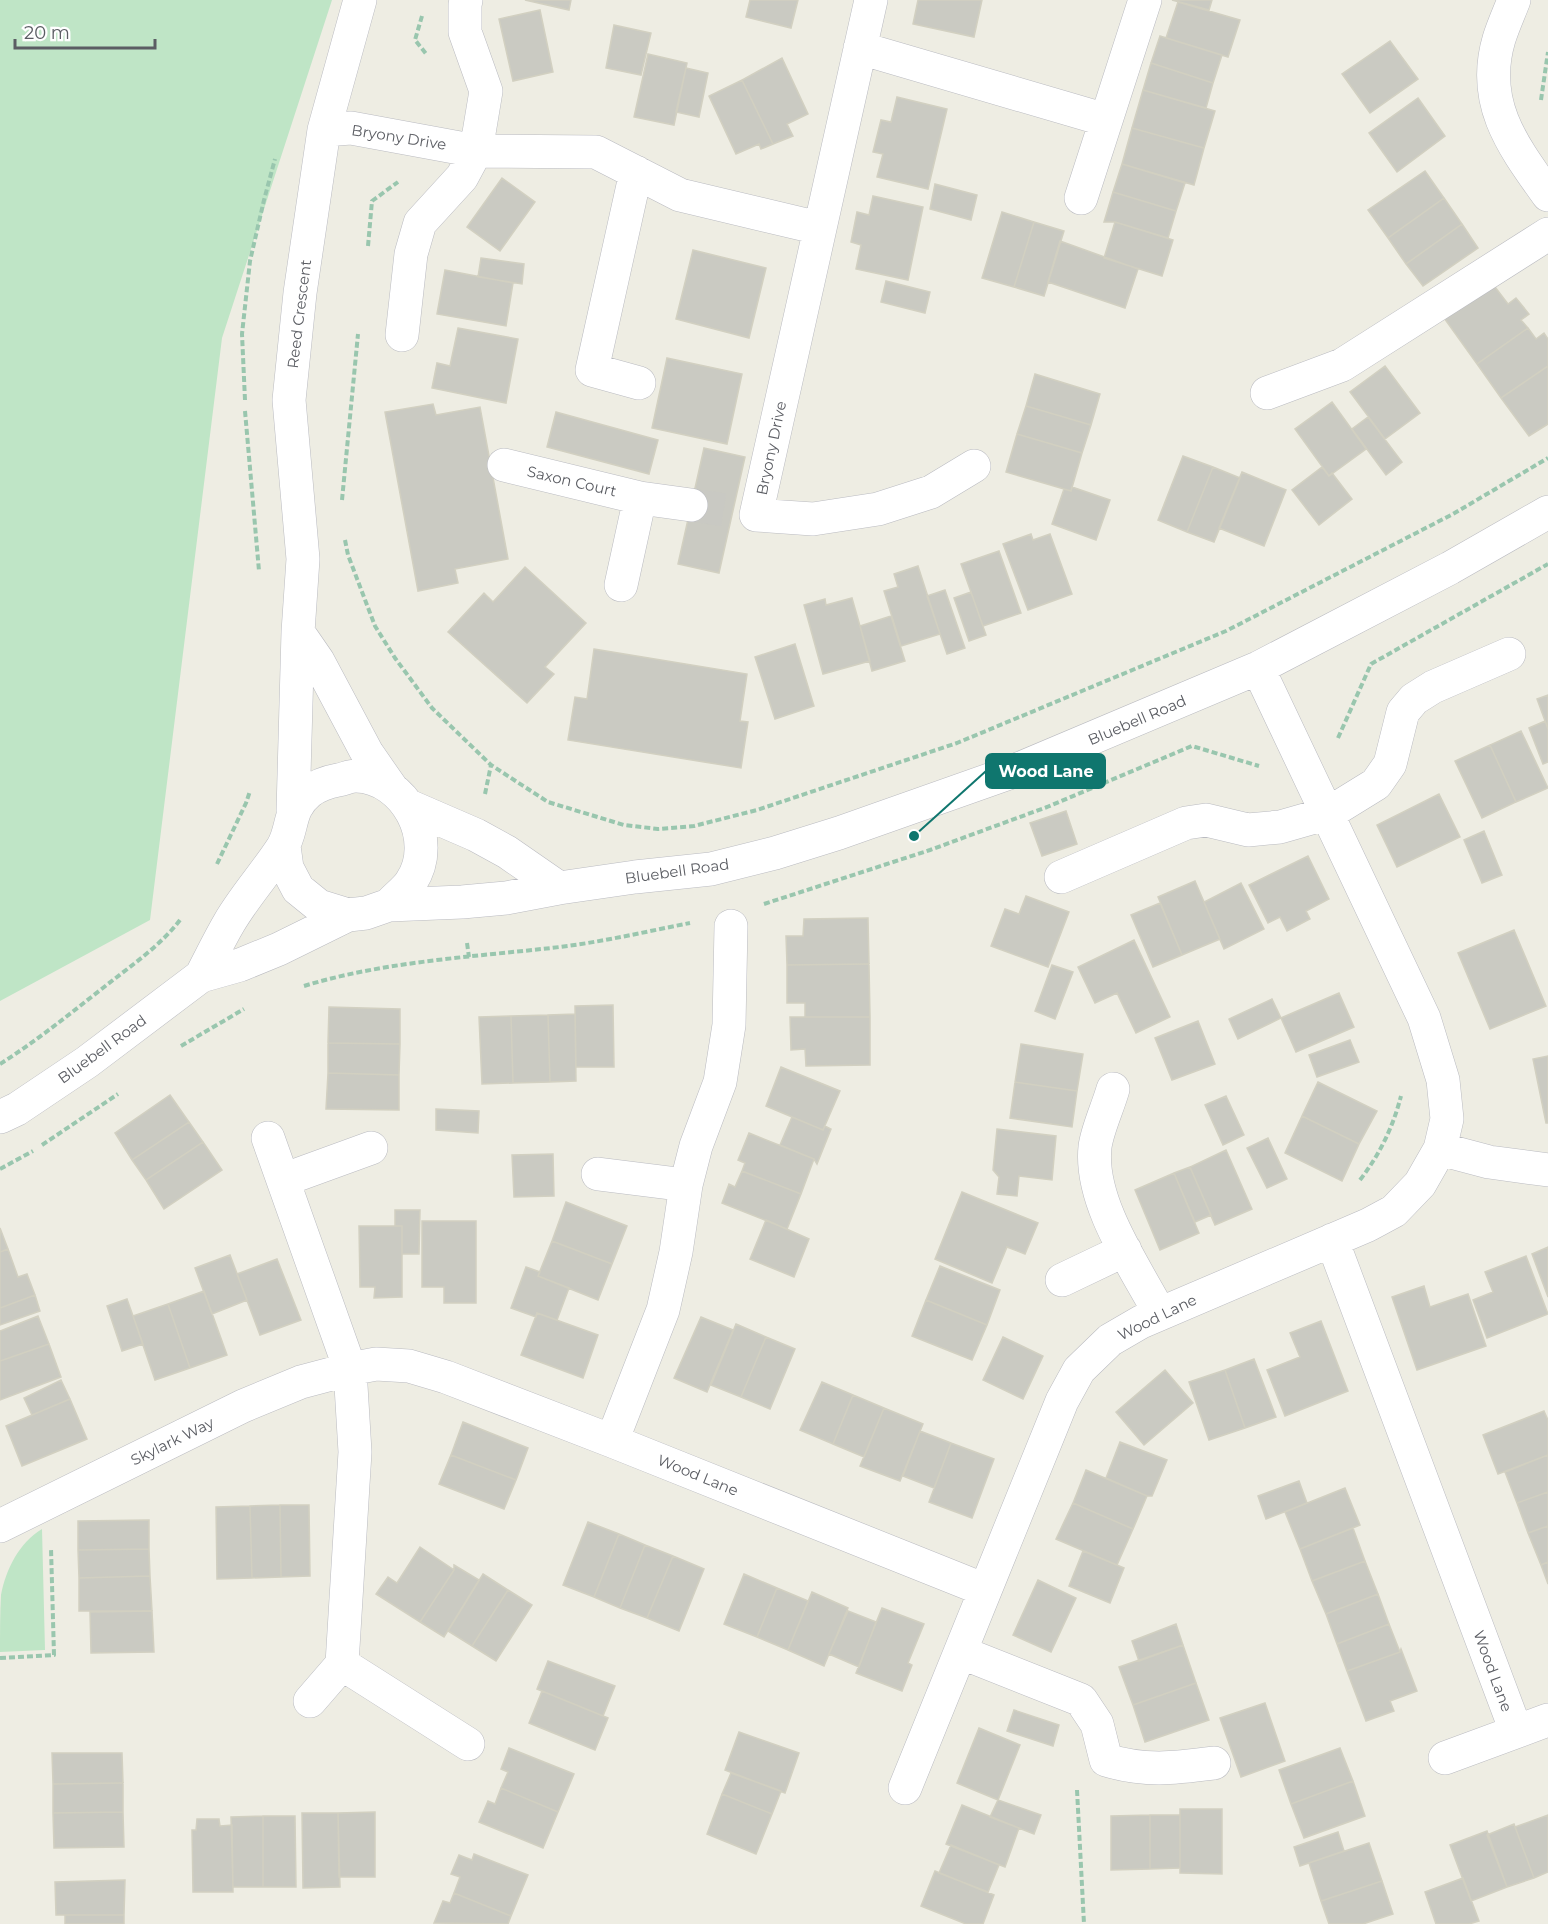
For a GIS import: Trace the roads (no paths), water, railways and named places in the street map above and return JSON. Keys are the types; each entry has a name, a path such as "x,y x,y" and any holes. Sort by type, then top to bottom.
{"street":[{"name":"Reed Crescent","path":"293,812 298,633 303,559 289,400 300,292 324,130 360,0"},
{"path":"402,335 411,254 420,223 462,177 476,151 486,91 465,32 466,0"},
{"name":"Bryony Drive","path":"871,0 819,228 744,513 813,519 878,508 931,492 974,466"},
{"path":"1081,198 1145,0"},
{"path":"1514,0 1498,39 1493,68 1496,105 1513,145 1548,195"},
{"path":"860,48 1106,120"},
{"name":"Bryony Drive","path":"324,130 351,128 476,151 596,152 680,195 819,228"},
{"path":"636,172 592,370 639,383"},
{"path":"1267,393 1342,364 1548,234"},
{"name":"Saxon Court","path":"504,465 640,498 691,505"},
{"path":"621,585 640,498"},
{"name":"Bluebell Road","path":"284,846 287,868 298,889 319,906 348,915 366,914 389,905 506,898 635,877 711,869 839,833 1009,773 1258,668 1450,568 1548,512"},
{"path":"298,633 318,661 367,753 400,797"},
{"path":"1061,877 1186,823 1206,820 1248,830 1280,827 1329,813 1376,784 1390,764 1404,712 1414,699 1433,687 1509,654"},
{"name":"Wood Lane","path":"905,1788 1062,1401 1079,1370 1110,1340 1125,1330 1368,1226 1394,1211 1420,1184 1440,1149 1447,1119 1443,1080 1424,1018 1329,813 1258,668"},
{"name":"Bluebell Road","path":"201,976 229,922 284,846 293,812 308,793 323,783 356,776 380,782 400,797 507,852 560,888"},
{"name":"Bluebell Road","path":"389,905 412,881 420,859 421,842 416,819 400,797"},
{"name":"Bluebell Road","path":"0,1117 17,1109 87,1062 201,976 240,965 279,949 348,915"},
{"path":"612,1441 663,1310 676,1252 686,1185 696,1146 720,1082 742,917"},
{"path":"1113,1089 1095,1146 1096,1176 1105,1208 1160,1314"},
{"path":"268,1138 350,1369 355,1452 342,1664 310,1701"},
{"path":"283,1180 372,1148"},
{"path":"1440,1149 1489,1162 1548,1170"},
{"path":"598,1174 686,1185"},
{"name":"Wood Lane","path":"1332,1240 1515,1731"},
{"path":"1062,1280 1125,1250"},
{"name":"Wood Lane","path":"350,1369 376,1364 409,1366 446,1377 985,1590"},
{"name":"Skylark Way","path":"0,1526 243,1406 301,1382 350,1369"},
{"path":"960,1652 1081,1700 1098,1724 1106,1760 1128,1767 1163,1769 1214,1763"},
{"path":"342,1664 468,1744"},
{"name":"Wood Lane","path":"1445,1758 1548,1720"}],"tunnel":[{"path":"691,505 732,511"}],"place":[{"name":"Wood Lane","path":"914,836"}]}
